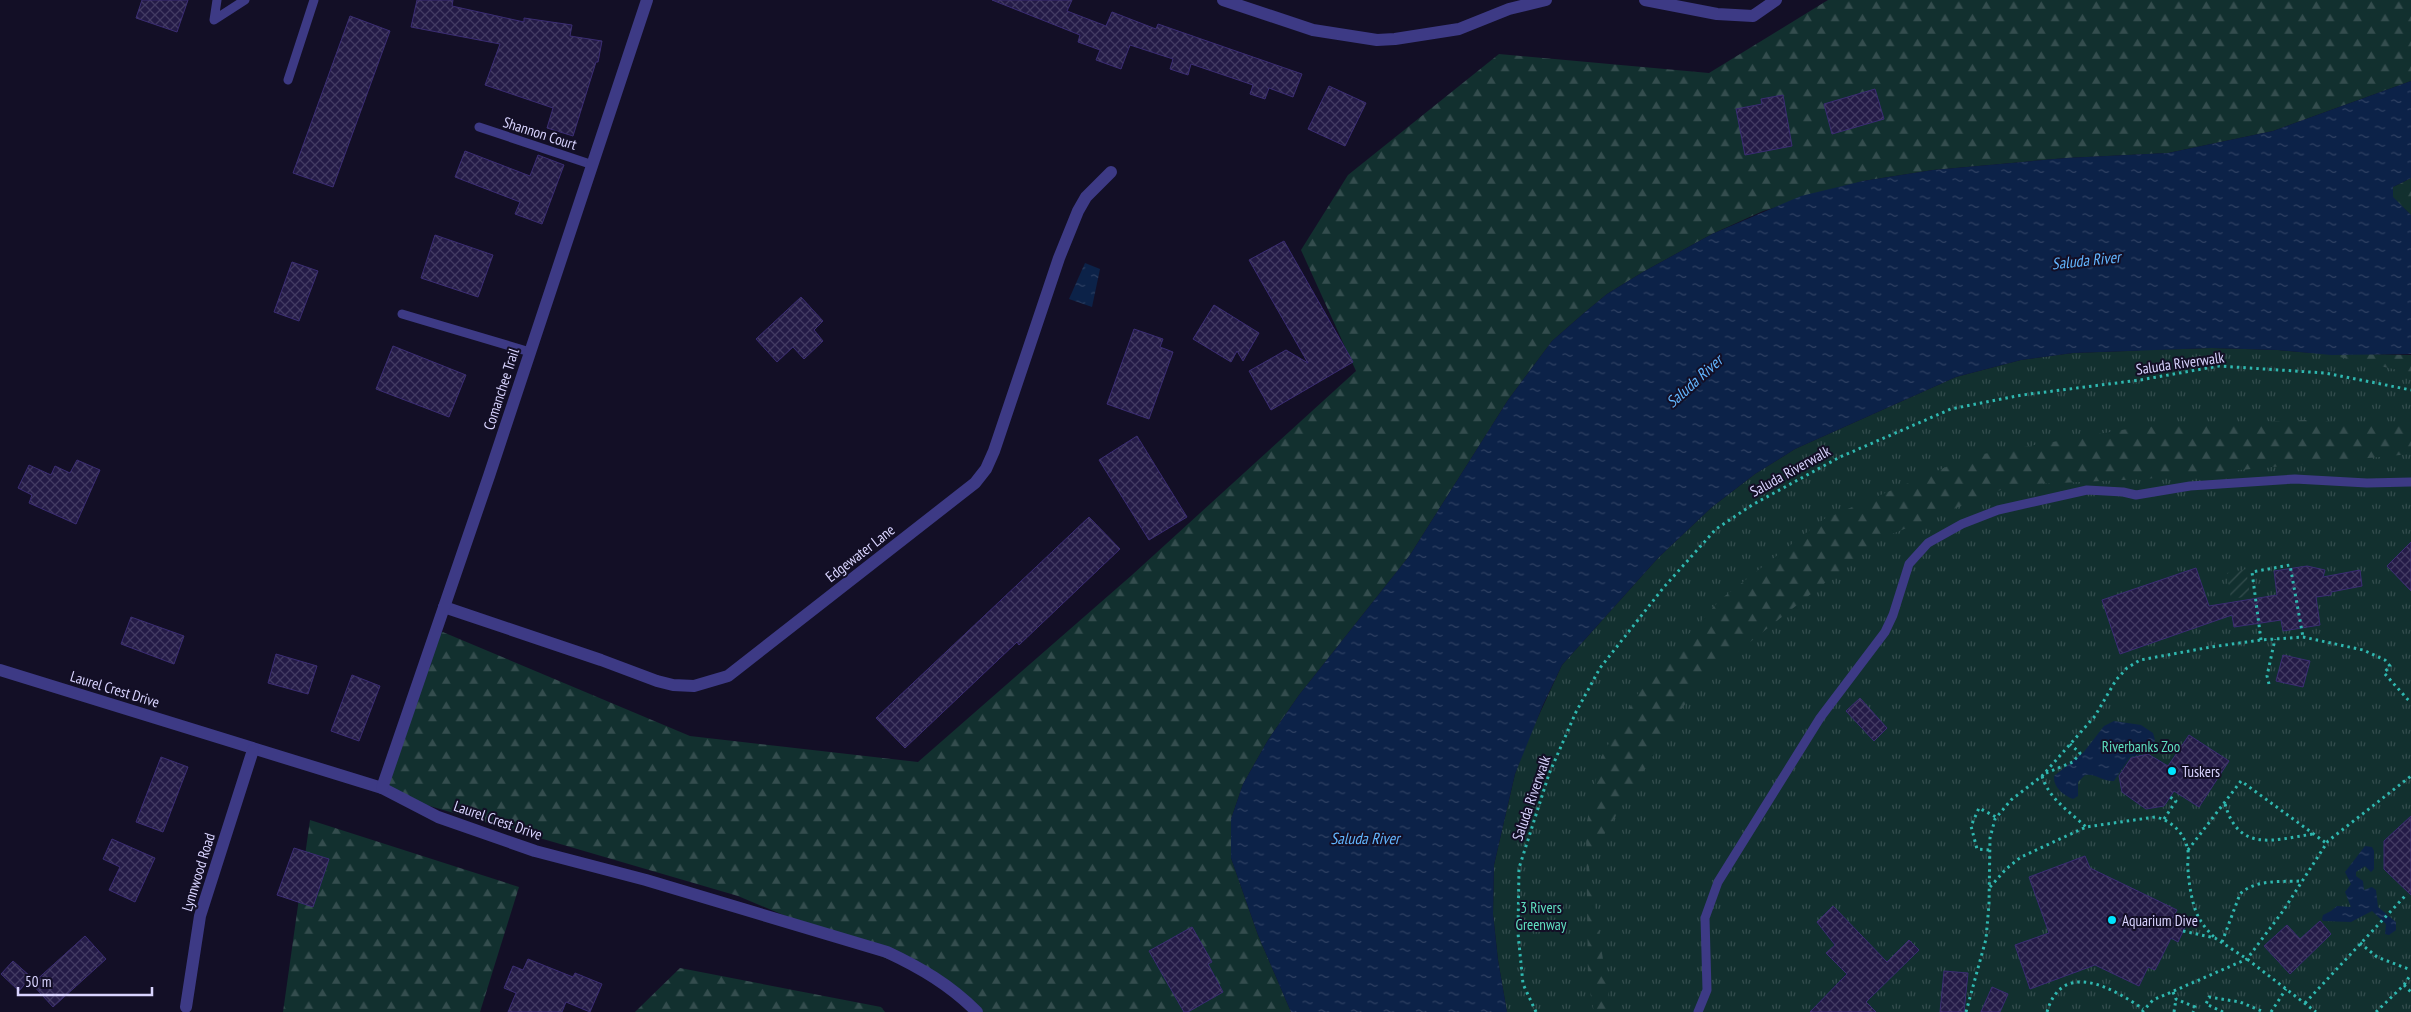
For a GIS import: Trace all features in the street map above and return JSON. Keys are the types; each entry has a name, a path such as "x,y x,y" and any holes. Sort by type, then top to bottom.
{"street":[{"name":"Comanchee Trail","path":"382,788 593,165 646,0"},
{"path":"1223,0 1313,30 1377,40 1459,29 1509,9 1546,0"},
{"path":"1645,0 1718,14 1754,16 1776,0"},
{"name":"Edgewater Lane","path":"444,607 665,683 694,686 728,676 975,483 986,469 994,451 1059,258 1078,211 1086,197 1111,172"},
{"name":"Laurel Crest Drive","path":"0,670 253,750 382,788 438,817 535,851 646,880 887,952 919,967 948,986 977,1012"},
{"name":"Lynnwood Road","path":"184,1010 200,916 253,750"}],"lane":[{"path":"217,0 214,20 245,0"},
{"path":"288,80 314,0"},
{"name":"Shannon Court","path":"479,127 593,165"},
{"path":"402,314 530,352"},
{"path":"1698,1012 1707,990 1705,918 1718,882 1820,718 1885,632 1893,615 1909,564 1928,543 1962,524 1998,510 2087,490 2136,495 2190,486 2295,479 2367,483 2411,482"}],"path":[{"name":"Saluda Riverwalk","path":"1536,1012 1522,984 1518,933 1519,868 1549,774 1576,712 1600,668 1664,587 1716,529 1752,505 1840,456 1951,409 2022,395 2140,380 2219,366 2325,373 2411,390"},
{"path":"2261,640 2252,572 2290,564 2303,637"},
{"path":"1966,1012 1986,939 1990,887 1989,850 1990,838 1996,817 2011,800 2043,775 2095,716 2121,673 2133,663 2261,640 2303,637 2363,650 2385,660 2390,666 2384,673 2411,703"},
{"path":"2269,684 2267,676 2273,657 2275,639"},
{"path":"2043,775 2073,762 2080,753 2070,744"},
{"path":"2043,775 2046,788 2053,798 2086,826"},
{"path":"2047,1012 2057,991 2074,982 2098,984 2116,991 2142,1010 2152,1000 2247,959 2283,911 2326,843 2411,776"},
{"path":"2188,850 2241,781 2326,843"},
{"path":"2164,819 2176,801 2170,797"},
{"path":"2224,803 2232,823 2248,837 2269,840 2313,834"},
{"path":"1989,850 1977,849 1971,826 1979,808 1996,817"},
{"path":"1990,887 2006,869 2021,857 2086,826 2155,817 2164,819 2180,832 2188,850 2187,869 2195,908 2199,919 2215,938"},
{"path":"2222,942 2240,894 2245,889 2257,884 2302,880"},
{"path":"2305,1003 2406,895"},
{"path":"2183,931 2215,938 2222,942 2316,1012"},
{"path":"2360,943 2377,957 2411,970"},
{"path":"2376,1012 2404,985 2411,974"},
{"path":"2404,985 2411,992"},
{"path":"2271,1012 2286,989"},
{"path":"2173,992 2176,999 2174,1012"},
{"path":"2223,1012 2206,1004 2209,997 2240,1002 2264,1012"},
{"path":"2176,999 2195,1007 2193,1012"}],"green space":[{"path":"1828,0 2411,0 2411,81 2273,131 2168,153 2066,158 1933,170 1863,181 1763,211 1712,234 1607,294 1584,313 1552,341 1508,400 1410,555 1299,695 1268,740 1243,784 1231,819 1231,858 1258,935 1291,1012 968,1012 945,983 738,896 375,790 438,630 690,736 918,762 1132,575 1356,371 1301,250 1348,175 1499,54 1709,73"},
{"path":"2411,178 2411,215 2393,198 2393,187"},
{"name":"3 Rivers Greenway","path":"2211,348 2278,350 2331,355 2411,373 2411,427 2305,420 2139,427 1972,456 1824,519 1721,599 1644,683 1601,757 1586,826 1588,981 1594,1012 1507,1012 1498,960 1493,914 1494,865 1515,774 1527,741 1562,665 1658,558 1712,507 1755,474 1795,449 1956,377 2021,360 2073,353"},
{"path":"2145,349 2411,355 2411,538 1718,1012 1507,1012 1504,820 1882,411"},
{"name":"Riverbanks Zoo","path":"2411,454 2411,1012 1611,1012 1588,861 1698,683 1882,538 2013,485 2144,479"},
{"path":"2246,569 2250,596 2231,599 2227,573"},
{"path":"310,820 519,887 480,1012 283,1012"},
{"path":"680,968 881,1007 885,1012 635,1012"}],"water":[{"name":"Saluda River","path":"2411,81 2411,178 2393,187 2393,197 2411,215 2411,354 2331,355 2278,350 2211,348 2073,353 2021,360 1956,377 1795,449 1755,474 1712,507 1658,558 1562,665 1543,705 1515,774 1494,865 1493,914 1498,960 1507,1012 1291,1012 1258,935 1231,858 1231,819 1243,784 1268,740 1299,695 1410,555 1508,400 1552,341 1584,313 1607,294 1712,234 1801,196 1863,181 1933,170 2066,158 2168,153 2273,131"},
{"path":"1085,263 1100,269 1092,307 1069,299"},
{"path":"2114,721 2141,725 2153,733 2155,740 2151,752 2130,757 2114,781 2093,775 2085,775 2078,782 2078,796 2073,799 2059,790 2055,784 2054,776 2083,753 2104,726"},
{"path":"2365,846 2372,847 2374,851 2374,869 2371,872 2365,866 2356,872 2356,876 2363,881 2364,890 2372,887 2376,890 2378,907 2396,922 2396,930 2389,935 2385,934 2386,924 2372,911 2351,922 2323,921 2322,919 2323,915 2337,906 2351,907 2345,892 2351,884 2345,872"}],"building":[{"path":"142,0 188,0 177,32 136,18"},
{"path":"417,0 453,0 452,6 524,22 524,18 572,25 570,36 602,41 598,62 596,62 573,136 547,128 553,108 485,85 500,44 411,27"},
{"path":"992,0 1072,0 1067,11 1106,26 1112,12 1156,29 1158,24 1302,74 1293,97 1269,88 1265,99 1250,94 1253,85 1191,64 1188,75 1170,69 1173,59 1130,45 1121,69 1096,60 1100,50 1078,42 1080,35"},
{"path":"350,16 390,31 333,187 293,173"},
{"path":"1329,86 1366,103 1345,146 1308,129"},
{"path":"1875,89 1884,119 1832,134 1824,104"},
{"path":"1783,95 1792,146 1745,155 1736,109 1762,104 1761,99"},
{"path":"465,151 530,176 538,155 564,165 542,224 515,214 520,202 455,177"},
{"path":"435,235 493,255 478,297 421,278"},
{"path":"1284,241 1353,362 1271,410 1249,371 1286,350 1308,363 1249,260"},
{"path":"292,262 318,271 299,321 274,312"},
{"path":"801,297 823,321 814,330 823,341 804,359 793,347 777,362 756,339"},
{"path":"1214,305 1259,333 1243,361 1237,351 1231,362 1193,339"},
{"path":"1134,329 1163,339 1160,347 1173,352 1149,419 1107,404"},
{"path":"393,346 466,375 449,417 376,389"},
{"path":"1137,436 1187,517 1149,540 1099,460"},
{"path":"77,460 100,470 76,524 29,503 32,495 18,488 29,465 51,475 55,466 70,473"},
{"path":"1089,517 1120,549 1019,645 1017,642 905,748 876,718"},
{"path":"2411,542 2411,591 2387,566"},
{"path":"2307,566 2325,570 2323,577 2360,570 2362,586 2331,592 2331,595 2316,597 2320,625 2283,631 2281,620 2234,627 2232,615 2120,654 2102,600 2196,568 2209,606 2277,595 2274,571"},
{"path":"131,617 184,636 174,664 121,644"},
{"path":"276,654 317,666 308,694 268,683"},
{"path":"2283,655 2310,661 2303,687 2276,681"},
{"path":"352,675 380,686 359,741 331,731"},
{"path":"1860,698 1887,728 1874,741 1846,711"},
{"name":"Tuskers","path":"2189,735 2229,761 2199,807 2174,791 2164,806 2146,809 2122,792 2119,776 2131,758 2148,754 2168,766"},
{"path":"161,757 188,767 163,832 136,822"},
{"path":"2411,816 2411,895 2384,869 2384,841"},
{"path":"112,839 155,858 135,902 109,890 120,867 103,859"},
{"path":"294,848 329,859 313,907 277,895"},
{"name":"Aquarium Dive","path":"2085,856 2090,868 2177,910 2173,917 2187,923 2178,942 2171,938 2155,970 2148,967 2139,986 2095,965 2030,989 2015,945 2049,933 2029,877"},
{"path":"1833,906 1887,962 1909,940 1919,950 1866,1002 1876,1012 1810,1012 1847,974 1826,953 1835,945 1817,922"},
{"path":"2320,921 2331,934 2290,974 2264,946 2287,925 2300,939"},
{"path":"1192,927 1212,962 1208,964 1223,992 1188,1012 1184,1012 1149,951"},
{"path":"85,936 106,959 53,1007 32,984"},
{"path":"528,959 573,977 575,973 602,984 590,1012 566,1002 562,1012 508,1012 516,993 504,988 513,966 523,970"},
{"path":"13,961 31,977 19,991 1,974"},
{"path":"1944,971 1968,973 1964,1012 1940,1012"},
{"path":"1992,987 2008,994 2000,1012 1981,1012"}],"place":[{"name":"Tuskers","path":"2172,771"},
{"name":"Aquarium Dive","path":"2112,920"}]}
